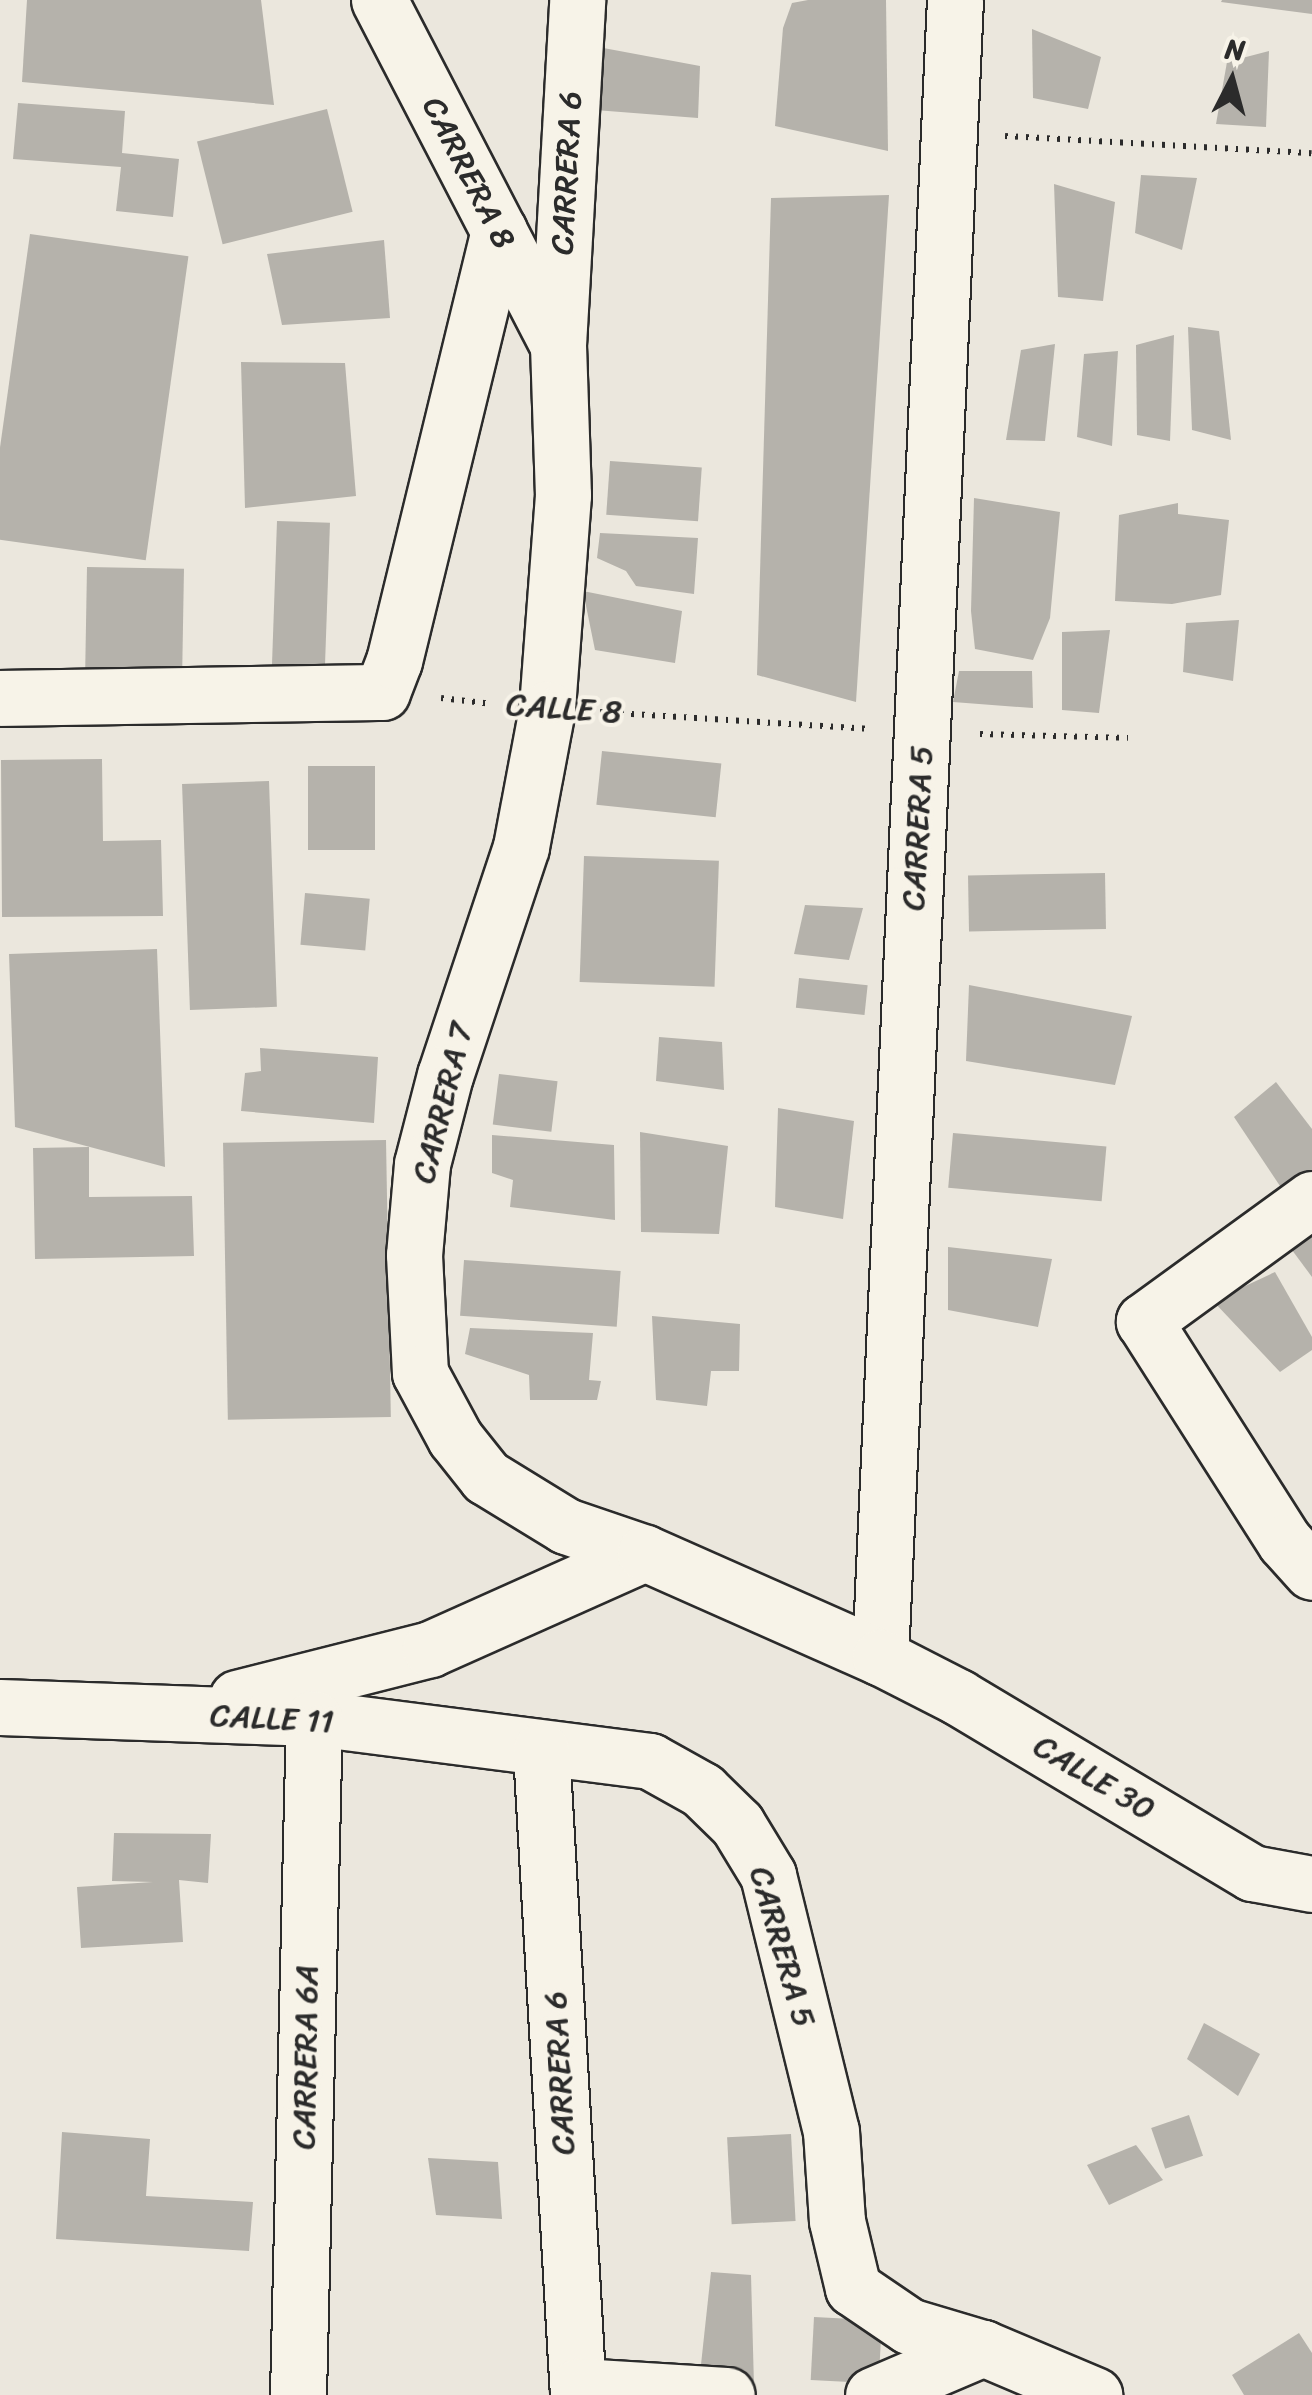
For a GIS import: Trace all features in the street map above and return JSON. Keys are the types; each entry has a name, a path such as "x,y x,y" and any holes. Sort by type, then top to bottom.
{"street":[{"name":"CARRERA 8","path":"378,0 558,345"},
{"name":"CARRERA 6","path":"558,345 576,0"},
{"name":"CARRERA 5","path":"880,1657 955,0"},
{"path":"0,698 382,692 394,661 499,231"},
{"name":"CARRERA 7","path":"558,345 562,495 547,709 521,848 445,1075 422,1164 414,1256 420,1372 455,1438 486,1477 566,1526 645,1553 880,1657"},
{"path":"1303,1545 1144,1321 1312,1199"},
{"path":"176,1714 430,1648 645,1553"},
{"name":"CALLE 30","path":"880,1657 958,1698 1252,1872 1312,1884"},
{"name":"CALLE 11","path":"0,1708 314,1718 541,1750"},
{"name":"CARRERA 6A","path":"298,2395 314,1718"},
{"name":"CARRERA 6","path":"541,1750 578,2390"},
{"name":"CARRERA 5","path":"541,1750 650,1760 702,1790 737,1824 768,1875 831,2131 837,2221 853,2288 909,2326 983,2348"},
{"path":"874,2395 983,2348 1094,2395"},
{"path":"578,2390 726,2395"}],"path":[{"path":"949,133 1312,154"},
{"name":"CALLE 8","path":"382,692 547,709 922,732 1128,738"}],"building":[{"path":"27,0 261,0 274,105 22,82"},
{"path":"886,0 888,151 775,126 783,28 792,3"},
{"path":"1312,0 1312,14 1221,2"},
{"path":"1032,29 1101,57 1088,109 1033,98"},
{"path":"598,47 700,66 698,118 595,110"},
{"path":"1269,51 1266,127 1216,124 1227,62"},
{"path":"18,103 125,111 122,153 179,159 173,217 116,211 121,167 13,159"},
{"path":"327,109 353,212 223,244 197,141"},
{"path":"1141,175 1197,178 1182,250 1135,233"},
{"path":"1054,184 1115,202 1103,301 1058,297"},
{"path":"889,195 856,702 757,675 771,198"},
{"path":"30,234 188,256 146,560 0,540 0,447"},
{"path":"384,240 390,318 282,325 267,254"},
{"path":"1188,327 1219,331 1231,440 1192,430"},
{"path":"1174,335 1170,441 1137,435 1136,345"},
{"path":"1055,344 1045,441 1006,440 1021,350"},
{"path":"1118,351 1112,446 1077,437 1084,354"},
{"path":"241,362 345,363 356,496 245,508"},
{"path":"610,461 702,467 698,521 606,515"},
{"path":"974,498 1060,512 1050,618 1033,660 975,649 971,611"},
{"path":"1178,503 1178,514 1229,520 1221,595 1172,604 1115,601 1119,515"},
{"path":"277,521 330,523 325,679 272,677"},
{"path":"600,533 698,538 694,594 636,586 626,571 597,558"},
{"path":"87,567 184,569 182,687 85,685"},
{"path":"583,591 682,611 675,663 595,650"},
{"path":"1239,620 1233,681 1183,672 1186,623"},
{"path":"1110,630 1099,713 1062,710 1062,632"},
{"path":"959,671 1032,671 1033,708 953,702"},
{"path":"602,751 721,764 716,817 596,805"},
{"path":"102,759 103,841 161,840 163,916 2,917 1,760"},
{"path":"308,766 375,766 375,850 308,850"},
{"path":"269,781 277,1007 190,1010 182,784"},
{"path":"584,856 719,861 715,987 580,982"},
{"path":"1105,873 1106,929 969,931 968,875"},
{"path":"305,893 370,899 365,950 300,945"},
{"path":"805,905 863,908 849,960 794,954"},
{"path":"157,949 165,1167 15,1127 9,954"},
{"path":"799,978 868,985 864,1015 796,1008"},
{"path":"969,985 1132,1016 1115,1085 966,1061"},
{"path":"659,1037 722,1042 724,1090 656,1081"},
{"path":"260,1048 378,1057 374,1123 241,1111 245,1073 261,1071"},
{"path":"499,1074 558,1081 551,1132 493,1125"},
{"path":"1276,1082 1312,1129 1312,1170 1282,1189 1234,1117"},
{"path":"778,1108 854,1121 843,1219 775,1207"},
{"path":"640,1132 728,1146 719,1234 641,1232"},
{"path":"953,1133 1106,1146 1102,1201 948,1188"},
{"path":"492,1135 614,1145 615,1220 510,1207 513,1180 492,1173"},
{"path":"386,1140 391,1417 228,1420 223,1143"},
{"path":"89,1147 89,1197 192,1196 194,1256 35,1259 33,1148"},
{"path":"1312,1234 1312,1277 1289,1246"},
{"path":"948,1247 1052,1259 1038,1327 948,1310"},
{"path":"464,1260 621,1271 617,1327 460,1316"},
{"path":"1275,1272 1312,1337 1312,1350 1280,1372 1213,1301"},
{"path":"652,1316 740,1324 739,1371 711,1371 707,1406 656,1400"},
{"path":"470,1328 593,1333 589,1380 601,1381 597,1400 530,1400 529,1375 465,1354"},
{"path":"114,1833 211,1834 208,1883 179,1880 183,1942 81,1948 77,1887 153,1882 112,1881"},
{"path":"1204,2023 1260,2054 1238,2096 1187,2059"},
{"path":"1189,2115 1203,2156 1165,2169 1151,2128"},
{"path":"62,2132 150,2139 146,2196 253,2202 249,2251 56,2239"},
{"path":"791,2134 796,2221 732,2224 727,2137"},
{"path":"1136,2145 1163,2180 1109,2205 1087,2165"},
{"path":"428,2158 498,2162 502,2219 436,2215"},
{"path":"711,2272 751,2275 754,2386 699,2383"},
{"path":"814,2317 882,2321 879,2383 811,2380"},
{"path":"1299,2333 1312,2353 1312,2395 1244,2395 1232,2375"}]}
